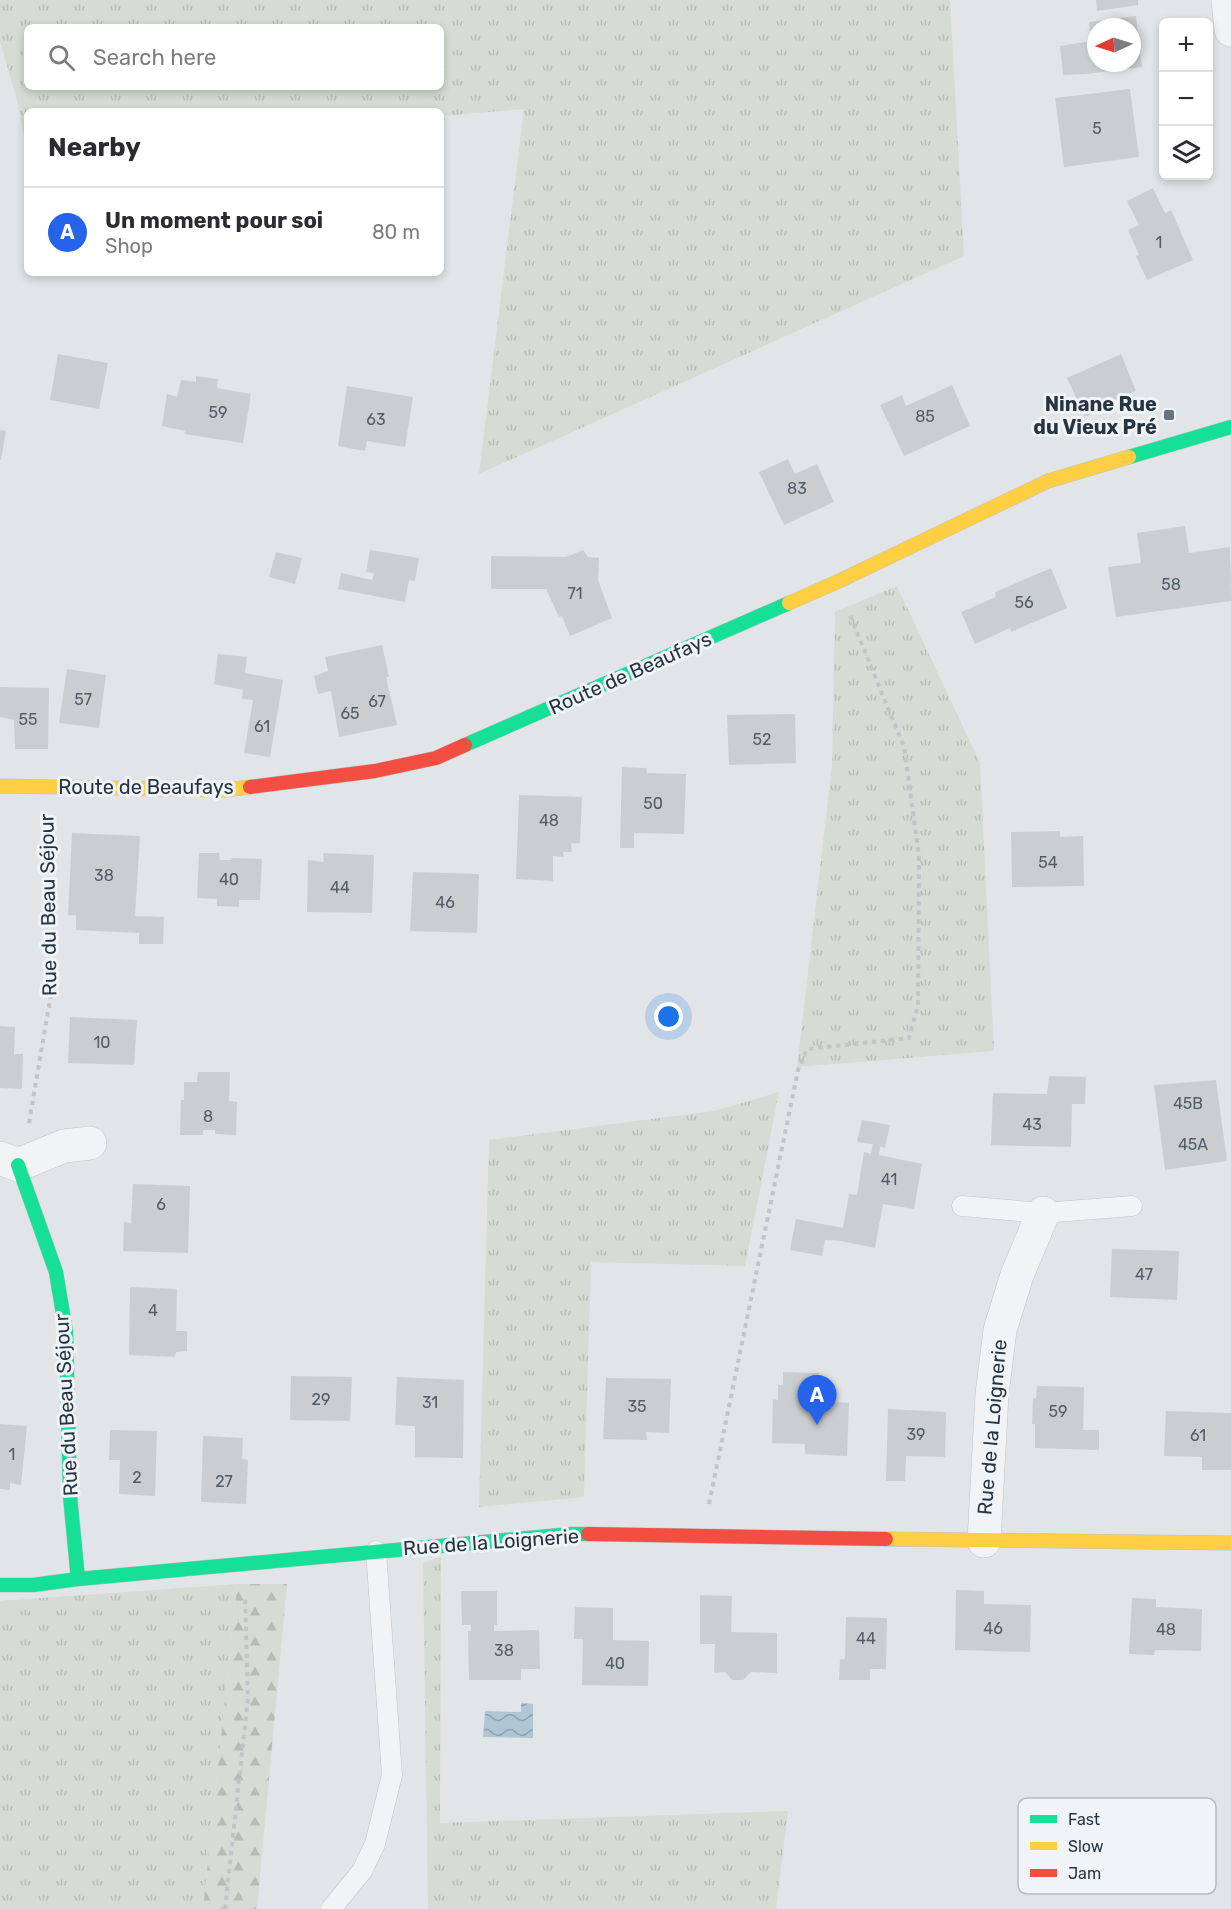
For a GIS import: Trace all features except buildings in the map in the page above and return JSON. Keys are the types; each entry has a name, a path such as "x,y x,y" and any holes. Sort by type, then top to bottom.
{"street":[{"path":"1228,0 1231,30"},
{"name":"Route de Beaufays","path":"0,786 226,790 375,771 436,758 837,582 1048,481 1231,427"},
{"path":"9,1162 64,1146 90,1143"},
{"name":"Rue du Beau Séjour","path":"9,1162 56,1272 66,1332 70,1496 78,1579"},
{"name":"Rue de la Loignerie","path":"984,1541 992,1394 1000,1330 1017,1275 1043,1213"},
{"name":"Rue de la Loignerie","path":"0,1585 33,1586 78,1579 572,1534 1231,1543"}],"lane":[{"path":"962,1206 1043,1213 1132,1206"},
{"path":"331,1909 362,1871 375,1844 392,1775 376,1551"}],"path":[{"path":"702,1536 798,1070 807,1049 909,1038 918,1005 919,856 904,747 837,582"},
{"name":"Rue du Beau Séjour","path":"9,1162 32,1110 53,982 47,906 47,787"},
{"path":"225,1909 248,1698 244,1563"}],"green space":[{"path":"0,0 950,0 964,256 479,474 524,109 444,116 444,108 24,108 24,136 16,97 0,41"},
{"path":"897,586 980,763 994,1051 797,1067 832,765 835,612"},
{"path":"779,1092 745,1266 591,1262 584,1497 479,1507 489,1140 714,1111"},
{"path":"441,1557 440,1823 788,1811 776,1909 428,1909 423,1563"},
{"path":"237,1584 203,1909 0,1909 0,1601"},
{"path":"237,1584 287,1584 257,1909 203,1909"}],"water":[{"path":"521,1703 533,1704 533,1738 483,1737 485,1711 521,1712"}],"traffic: fast":[{"path":"1129,457 1231,427"},
{"path":"465,745 789,603"},
{"path":"18,1165 56,1272 66,1332 70,1496 78,1579"},
{"path":"0,1585 33,1585 78,1579 588,1534"}],"traffic: slow":[{"path":"789,603 1048,481 1129,457"},
{"path":"0,786 226,790 250,787"},
{"path":"886,1539 1231,1543"}],"traffic: jam":[{"path":"250,787 375,771 436,758 465,745"},
{"path":"588,1534 886,1539"}],"place":[{"name":"Ninane Rue du Vieux Pré","path":"1169,415"},
{"name":"Un moment pour soi","path":"817,1425"}]}
